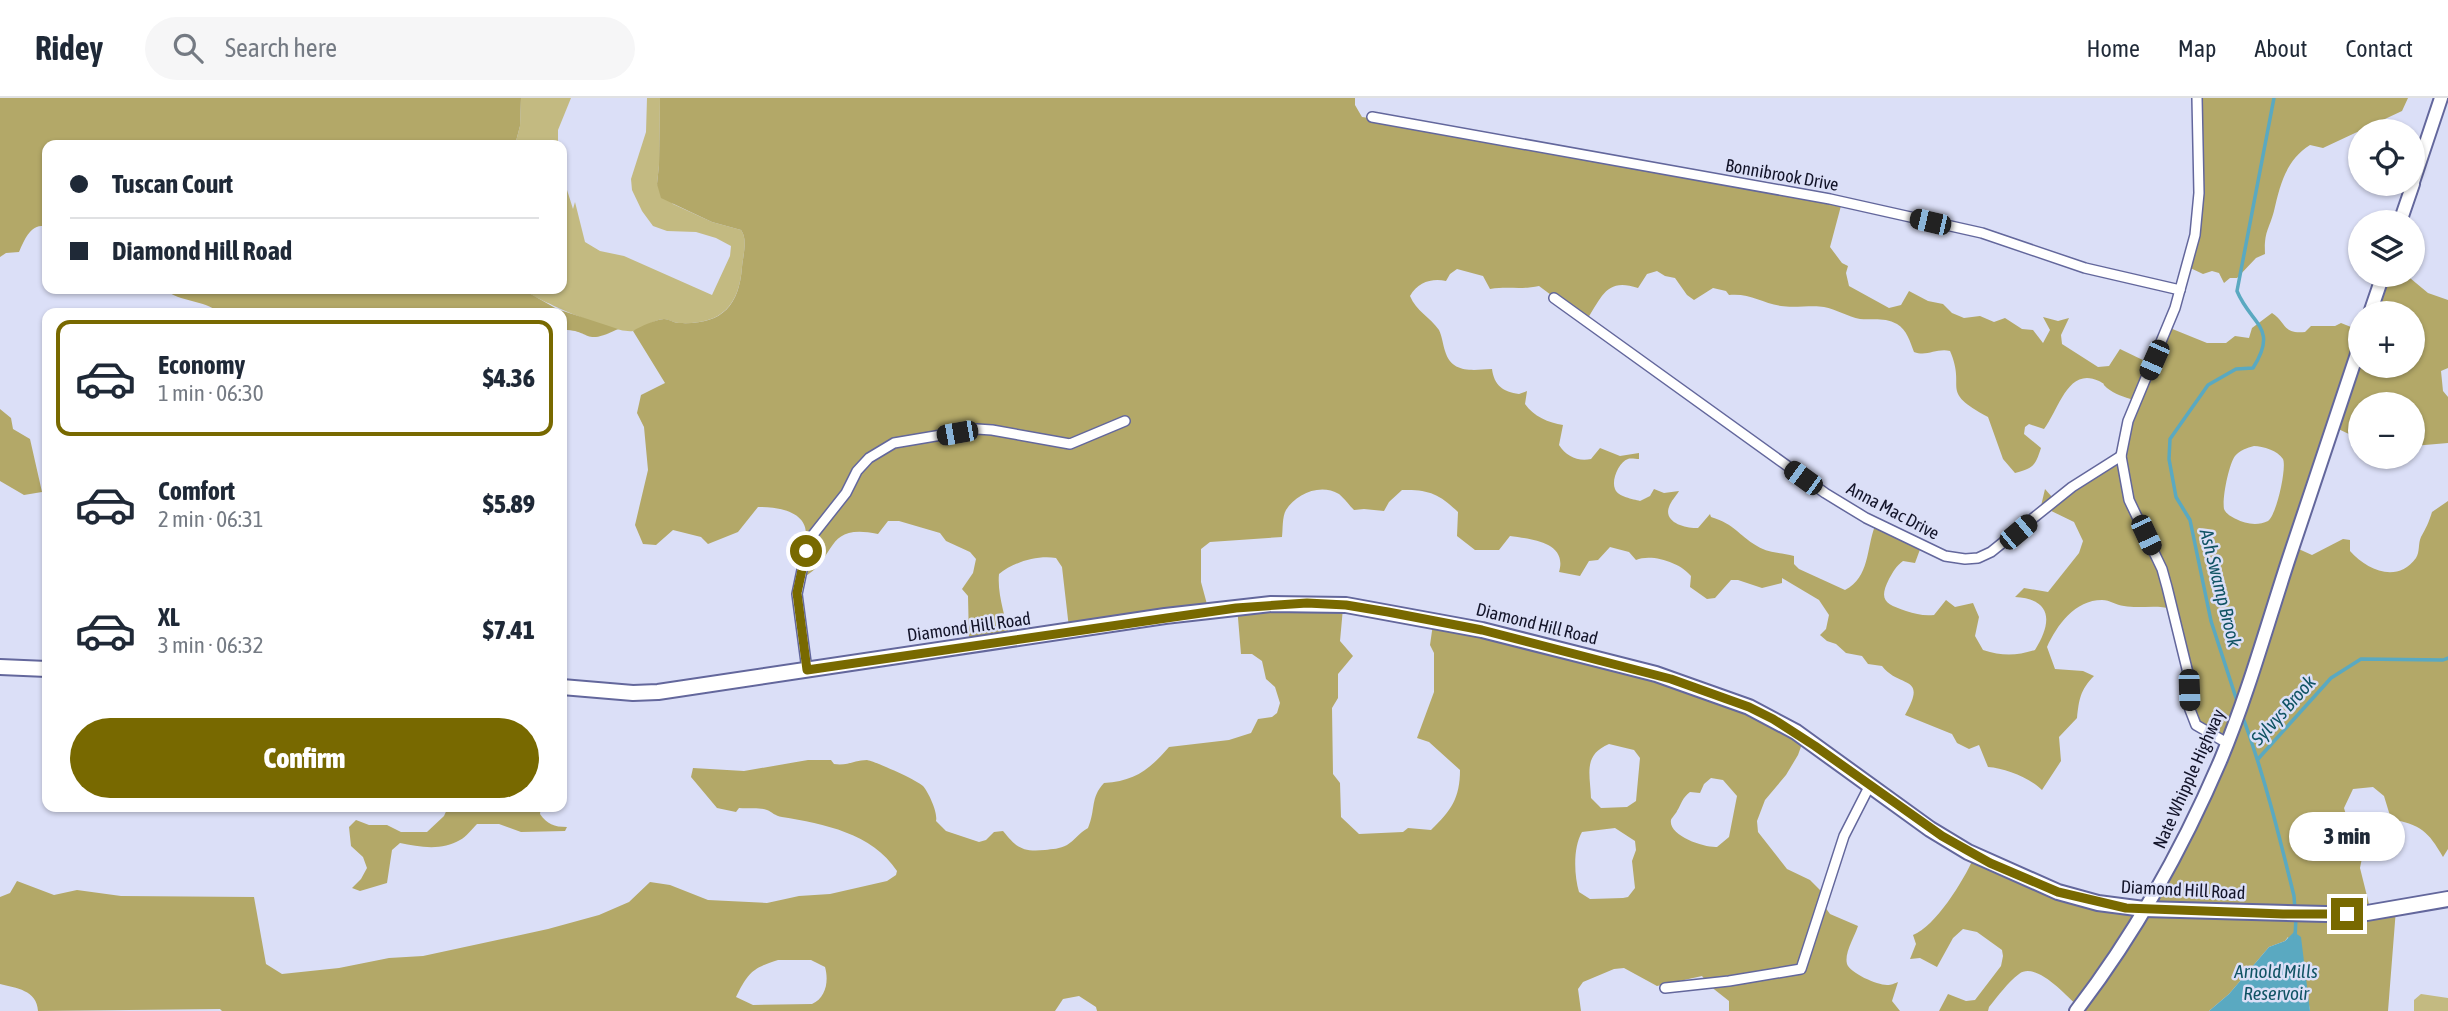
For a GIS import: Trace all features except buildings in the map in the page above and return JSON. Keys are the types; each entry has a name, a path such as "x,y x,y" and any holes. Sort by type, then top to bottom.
{"main road":[{"path":"2425,147 2441,98"},
{"name":"Nate Whipple Highway","path":"2076,1011 2098,983 2144,909 2198,810 2227,743 2349,378"},
{"name":"Diamond Hill Road","path":"567,687 633,693 658,692 1212,611 1271,604 1346,605 1482,630 1656,674 1749,707 1773,719 1968,852 2058,892 2098,903 2144,909 2304,914 2367,913 2448,899"},
{"path":"0,667 42,669"}],"street":[{"path":"2197,98 2200,173 2193,245 2168,325 2128,421 2121,456 2129,500 2158,561 2167,587 2188,673 2189,707 2196,724 2227,743"},
{"name":"Bonnibrook Drive","path":"1372,117 1830,199 1982,233 2085,268 2180,290"},
{"name":"Anna Mac Drive","path":"1554,298 1825,493 1866,517 1945,556 1978,558 1991,552 2072,486 2121,456"},
{"path":"807,670 797,593 806,551 812,536 869,458 894,443 978,429 1070,444 1125,421"},
{"path":"1665,988 1801,969 1844,836 1870,785"}],"shaded area":[{"path":"0,98 521,98 520,126 516,140 42,140 42,226 32,230 19,252 6,253 0,257"},
{"path":"521,98 571,98 558,130 558,140 516,140 520,126"},
{"path":"647,98 660,98 657,184 673,204 712,222 741,230 744,248 737,293 716,317 693,323 663,319 637,330 623,331 577,316 567,311 567,308 559,308 531,294 567,294 567,190 573,209 575,202 585,242 600,251 624,256 712,295 730,256 731,246 716,238 696,232 667,231 653,226 642,211 632,190 631,179 646,132"},
{"path":"660,98 1355,98 1355,105 1362,117 1447,129 1842,202 1830,247 1842,263 1848,266 1846,273 1849,286 1889,308 1901,305 1909,291 1928,301 1943,304 1952,313 1964,318 1980,316 1994,322 2005,318 2022,329 2033,330 2043,343 2050,330 2043,317 2058,321 2069,318 2061,335 2062,344 2098,367 2109,366 2120,349 2149,363 2165,326 2207,343 2226,343 2235,336 2249,338 2252,328 2272,313 2292,331 2305,332 2311,326 2335,326 2341,323 2348,326 2348,378 2425,378 2425,301 2371,301 2376,287 2421,287 2428,293 2448,300 2448,368 2441,371 2443,391 2448,397 2448,443 2425,445 2425,392 2348,392 2348,434 2332,426 2292,546 2312,555 2343,539 2350,540 2350,551 2365,564 2382,571 2400,571 2416,558 2420,539 2432,512 2448,501 2448,849 2443,857 2423,830 2391,819 2384,796 2373,787 2353,789 2344,808 2356,831 2363,853 2360,868 2370,908 2396,909 2388,1011 2310,1011 2305,981 2288,937 2285,941 2269,947 2229,994 2209,1011 2075,1011 2078,1006 2050,981 2034,972 2026,971 2007,985 1988,1011 1939,1011 1948,994 1966,1001 1975,1000 2001,966 2002,950 1977,932 1963,929 1953,938 1937,967 1920,958 1910,959 1916,944 1913,935 1939,913 1963,879 1973,859 2142,910 2225,743 2196,723 2173,609 2124,606 2105,600 2092,601 2075,609 2056,630 2047,647 2055,669 2083,671 2094,676 2081,695 2077,718 2059,737 2061,761 2042,790 2017,774 1988,767 1979,745 1969,749 1957,743 1952,734 1905,715 1914,693 1913,688 1882,666 1868,664 1862,656 1846,653 1836,644 1827,641 1820,635 1826,629 1829,615 1819,600 1782,578 1782,583 1762,588 1731,580 1715,598 1707,599 1690,587 1691,576 1680,567 1666,560 1636,560 1629,552 1610,547 1598,560 1589,561 1580,576 1559,572 1558,554 1553,548 1537,541 1510,536 1499,550 1475,550 1457,536 1458,512 1439,497 1419,490 1402,490 1384,511 1354,510 1339,494 1317,490 1302,495 1290,504 1283,520 1282,537 1210,542 1201,549 1201,582 1208,608 1069,628 1062,567 1056,558 1019,563 999,574 1000,598 1009,638 969,640 968,596 962,589 973,573 976,559 970,552 946,541 940,533 899,521 888,521 878,534 848,533 833,544 822,561 803,578 802,569 796,561 804,543 806,531 803,523 791,513 774,508 758,507 738,532 708,544 701,537 673,530 656,545 643,544 635,525 648,470 644,427 637,413 641,395 665,383 633,331 664,319 679,323 706,321 725,311 737,293 744,248 741,230 712,222 661,198 657,184","holes":["1457,269 1483,276 1490,289 1539,286 1586,321 1606,291 1619,285 1638,288 1647,274 1657,271 1675,278 1694,300 1713,288 1726,291 1729,295 1743,295 1781,306 1824,307 1860,319 1892,322 1906,333 1914,352 1923,354 1950,351 1958,395 1988,417 2003,459 2015,473 2033,465 2041,448 2024,434 2025,427 2029,424 2044,429 2066,392 2079,379 2099,381 2113,392 2133,400 2115,457 2072,481 2052,497 2045,489 2041,506 2074,522 2083,541 2079,553 2048,592 2024,588 2015,597 2037,602 2046,614 2044,631 2035,650 2009,654 1983,650 1975,636 1979,617 1973,603 1955,607 1946,600 1934,615 1910,612 1889,604 1884,597 1889,579 1903,561 1915,563 1922,544 1875,526 1863,570 1859,578 1845,590 1799,569 1794,564 1794,556 1762,549 1710,514 1698,528 1677,524 1668,513 1679,491 1664,493 1654,489 1650,496 1640,501 1619,494 1614,485 1617,472 1625,461 1639,459 1639,453 1620,456 1600,448 1591,459 1582,460 1565,452 1559,445 1563,425 1547,421 1532,412 1525,404 1527,391 1519,394 1500,387 1492,369 1464,369 1452,364 1439,330 1410,296 1417,287 1426,282 1446,281","2254,446 2266,448 2283,459 2280,491 2268,521 2256,524 2243,522 2224,509 2226,481 2233,460 2239,452"]},
{"path":"2196,98 2408,98 2402,111 2385,119 2348,119 2348,136 2323,148 2310,145 2295,158 2282,183 2266,235 2265,254 2256,258 2237,278 2230,278 2224,283 2219,273 2212,271 2203,274 2184,265 2197,207"},
{"path":"173,294 531,294 555,308 211,308"},
{"path":"567,312 618,329 598,337 567,330"},
{"path":"0,409 11,418 13,429 30,439 42,492 24,495 0,481"},
{"path":"1237,606 1343,608 1340,641 1353,656 1338,674 1338,698 1332,708 1333,774 1340,783 1341,817 1359,834 1403,832 1408,828 1431,830 1444,817 1456,796 1460,770 1429,742 1417,738 1434,692 1434,653 1430,645 1433,624 1583,658 1747,708 1803,741 1786,775 1765,800 1757,821 1758,832 1787,869 1810,880 1824,894 1822,903 1830,914 1858,926 1848,950 1847,964 1858,975 1877,983 1889,985 1898,982 1892,1001 1900,1011 1729,1011 1729,1001 1702,976 1657,986 1624,968 1614,969 1583,982 1578,989 1581,1011 1097,1011 1096,1007 1079,996 1063,999 1055,1011 38,1011 30,994 0,984 0,897 10,893 17,881 54,895 77,890 121,896 254,897 266,964 282,974 339,968 389,958 423,956 548,929 599,915 629,902 650,882 670,885 708,900 767,903 799,896 830,894 887,881 896,875 897,871 887,858 861,839 846,832 780,816 764,809 739,808 736,812 717,808 691,777 693,768 744,771 808,760 831,760 834,764 847,764 867,760 923,786 936,813 936,821 946,831 979,842 986,840 994,832 1003,831 1016,845 1025,849 1059,848 1088,828 1095,799 1104,783 1124,780 1141,773 1169,747 1229,740 1251,733 1258,719 1272,717 1277,713 1280,703 1275,687 1266,679 1262,661 1252,654 1241,654","holes":["1609,744 1634,750 1640,758 1636,801 1627,807 1601,808 1591,798 1590,766 1601,748","1711,778 1723,780 1737,796 1729,837 1717,847 1688,840 1672,826 1671,819 1685,796 1690,792 1700,793","1615,828 1635,841 1636,850 1632,861 1635,888 1628,897 1590,899 1579,892 1575,861 1582,832","778,960 811,960 825,967 827,978 820,998 812,1004 753,1005 736,997 752,972"]},
{"path":"446,812 540,812 548,823 567,827 565,831 521,832 499,824 477,824 462,839 446,846 423,847 400,843 392,850 387,883 360,891 352,888 367,868 363,857 351,846 349,827 356,820 369,825 387,825 401,832 427,832"},
{"path":"2421,994 2448,998 2448,1011 2414,1011 2414,1000"}],"water":[{"name":"Arnold Mills Reservoir","path":"2294,932 2301,937 2310,1011 2209,1011 2229,994 2269,947 2285,941"}],"waterway":[{"name":"Ash Swamp Brook","path":"2237,701 2211,621 2190,520 2176,497 2169,459 2170,439 2208,385 2236,369 2253,368 2260,354 2263,335 2237,291 2274,98"},
{"name":"Sylvys Brook","path":"2258,759 2331,678 2361,659 2448,658"},
{"name":"Ash Swamp Brook","path":"2242,715 2271,805 2294,896 2295,910"},
{"name":"Ash Swamp Brook","path":"2295,938 2296,917"}],"route":[{"path":"806,551 800,573 797,611 807,670 1271,604 1307,603 1372,609 1482,630 1611,662 1656,674 1749,707 1796,732 1968,852 2058,892 2126,908 2347,914"}]}
